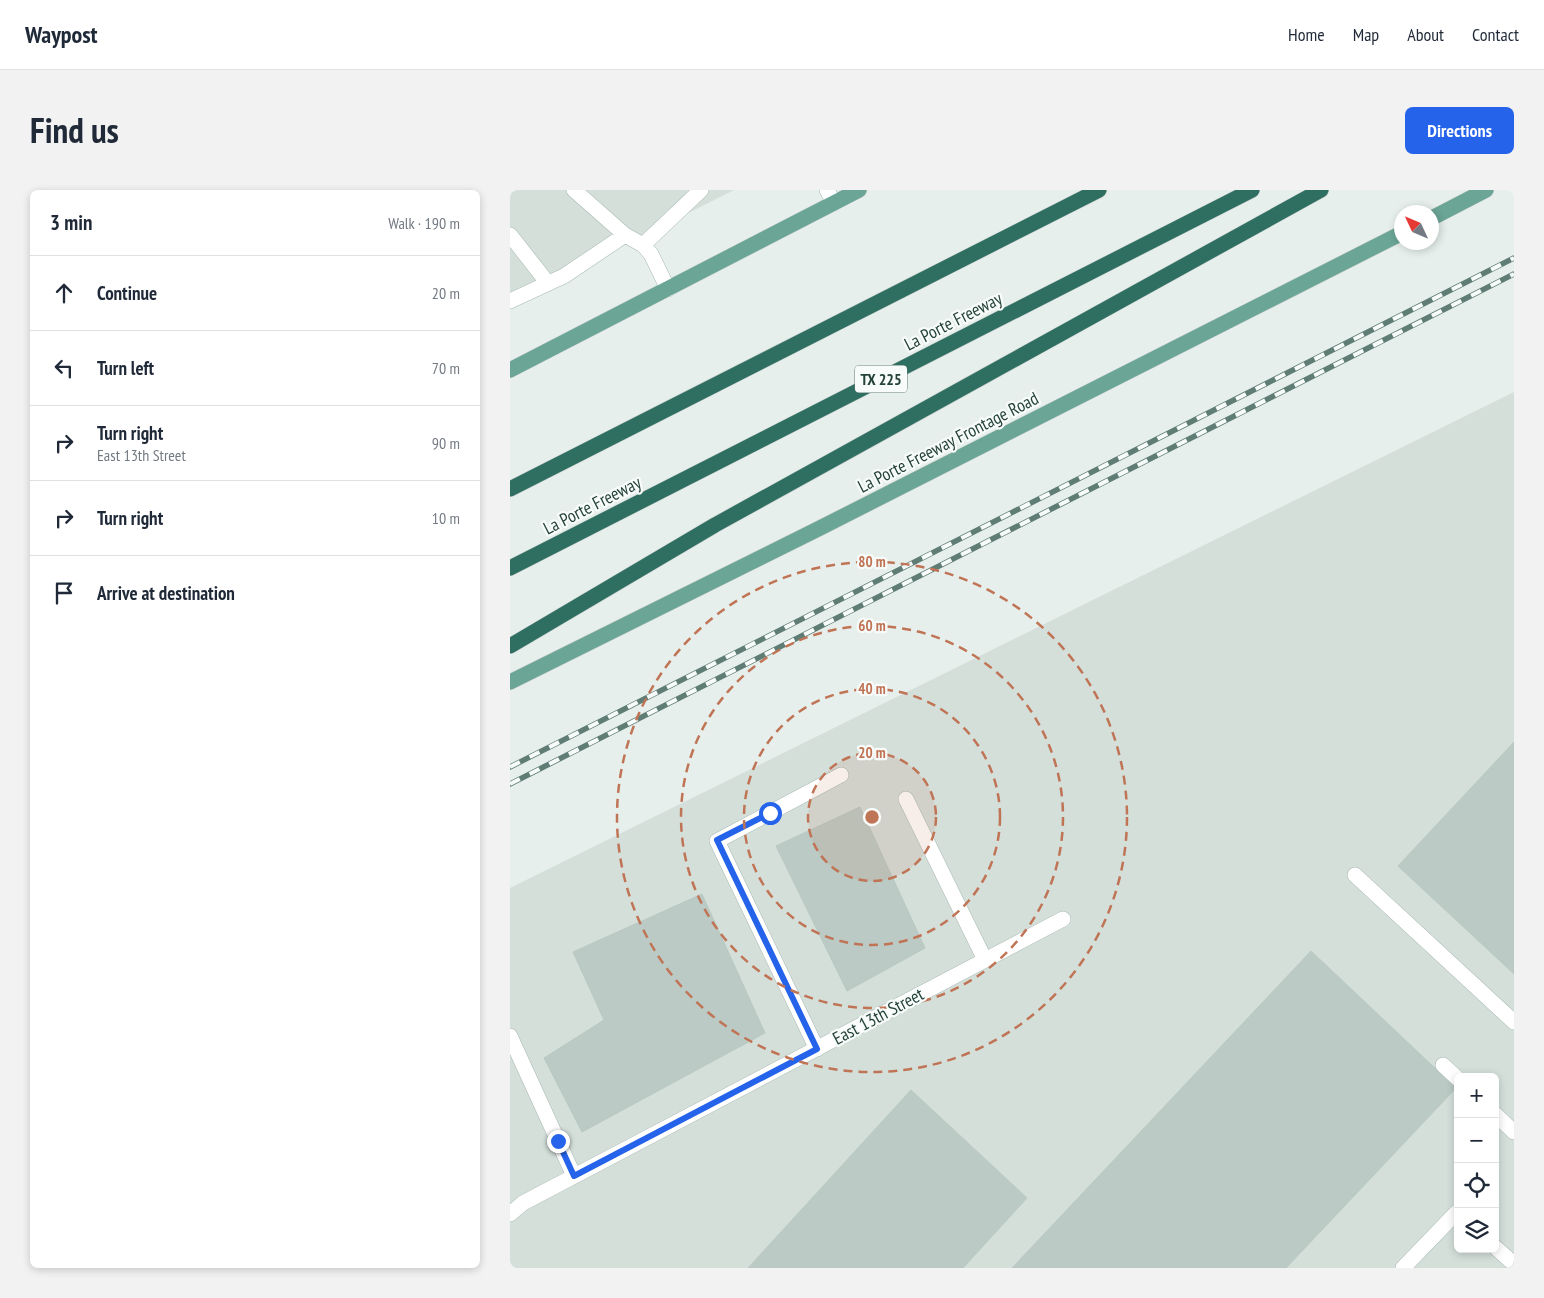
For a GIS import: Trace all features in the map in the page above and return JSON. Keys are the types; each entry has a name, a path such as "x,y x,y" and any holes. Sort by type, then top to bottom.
{"highway":[{"path":"510,489 1099,190"},
{"name":"La Porte Freeway","path":"510,568 1252,190"},
{"path":"510,646 715,525 1321,190"}],"main road":[{"path":"510,370 668,289 830,196 859,190"},
{"path":"1439,214 1486,190"},
{"name":"La Porte Freeway Frontage Road","path":"510,682 820,528 1394,237"}],"street":[{"path":"574,190 625,235 643,245 651,254 668,289"},
{"path":"643,245 701,190"},
{"path":"510,235 547,282"},
{"path":"510,301 547,282 564,276 625,235"},
{"path":"817,1049 717,840 841,775"},
{"path":"906,799 984,960"},
{"path":"1356,875 1514,1022"},
{"name":"East 13th Street","path":"510,1214 523,1202 1063,919"},
{"path":"510,1036 574,1176"},
{"path":"1443,1066 1454,1076"},
{"path":"1499,1118 1514,1132"},
{"path":"1403,1268 1454,1215"},
{"path":"1499,1251 1514,1264"}],"shaded area":[{"path":"510,190 734,190 510,303"},
{"path":"1514,392 1514,1268 510,1268 510,888"}],"building":[{"path":"1514,742 1514,974 1398,866"},
{"path":"860,807 925,948 847,991 776,846"},
{"path":"702,894 765,1033 582,1132 544,1058 604,1020 573,952"},
{"path":"1311,951 1454,1086 1454,1090 1286,1268 1012,1268"},
{"path":"911,1090 1027,1198 963,1268 748,1268"}],"railway":[{"path":"510,767 1514,258"},
{"path":"510,784 1514,274"}],"route":[{"path":"558,1141 574,1176 817,1049 717,840 770,813"}]}
